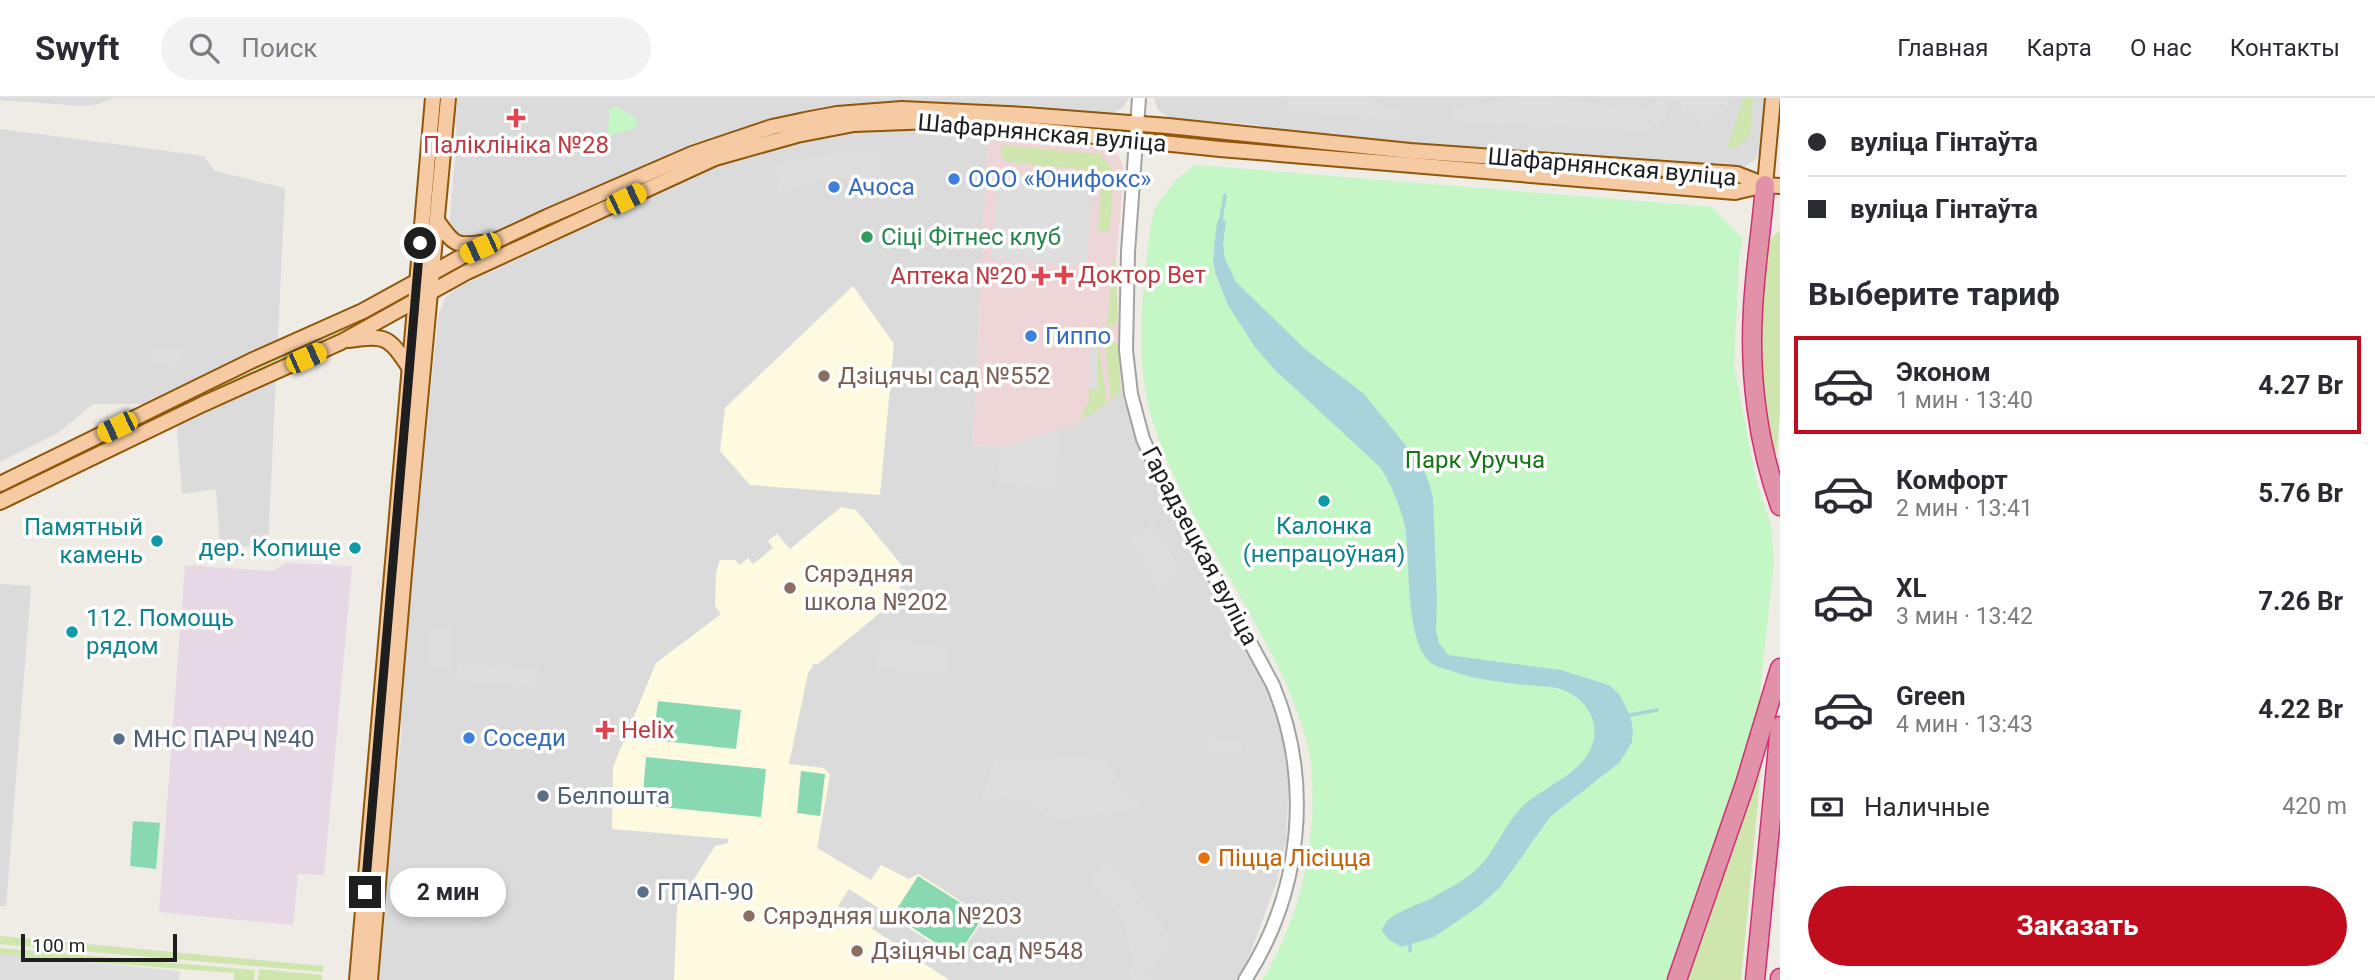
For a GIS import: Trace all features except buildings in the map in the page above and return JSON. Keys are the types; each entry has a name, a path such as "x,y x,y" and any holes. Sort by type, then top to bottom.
{"highway":[{"path":"1773,186 1753,308 1753,362 1755,395 1766,458 1780,506"},
{"path":"1676,980 1745,784 1780,668"},
{"path":"1755,980 1780,726"}],"main road":[{"path":"370,980 365,961 409,367 433,98"},
{"path":"357,980 365,961 432,290 448,98"},
{"path":"1773,98 1773,186"},
{"name":"Шафарнянская вуліца","path":"0,484 251,361 363,311 499,240 692,154 772,127 837,114 902,109 1064,117 1410,151 1737,174 1773,186"},
{"name":"Шафарнянская вуліца","path":"341,342 432,290 706,162 737,150 854,124 933,121 1735,192 1773,186"},
{"path":"438,222 452,241 461,246 499,240"},
{"path":"0,502 203,404 341,342 380,337 395,347 409,367"},
{"path":"69,468 84,454 82,443"},
{"path":"35,468 41,482"}],"street":[{"name":"Гарадзецкая вуліца","path":"1139,98 1125,321 1131,394 1143,439 1159,474 1282,706 1294,762 1297,811 1291,870 1278,912 1245,980"}],"shaded area":[{"path":"0,98 114,98 83,106"},
{"path":"455,98 1129,98 1122,109 1112,113 1024,105 989,107 918,103 854,105 774,121 691,144 481,239 464,243 449,227 457,135"},
{"path":"1154,98 1765,98 1760,151 1755,160 1743,167 1633,159 1596,161 1292,134 1258,125 1170,118 1158,110"},
{"path":"1286,98 1373,98 1385,108 1402,109 1399,121 1286,112"},
{"path":"1517,98 1555,98 1648,107 1656,98 1732,98 1730,105 1715,114 1708,126 1681,111 1682,105 1674,100 1662,110 1667,118 1643,132 1451,122 1451,108"},
{"path":"917,125 988,133 973,445 1001,447 1062,429 1085,419 1111,401 1121,391 1121,385 1123,398 1154,475 1279,713 1289,783 1286,840 1277,881 1246,965 1236,980 376,980 390,813 402,727 399,706 438,317 445,298 458,287 555,242 580,224 749,150 849,129"},
{"path":"0,129 204,156 215,171 285,188 268,547 220,546 216,489 182,494 175,404 93,404 58,433 0,462"},
{"path":"988,133 1007,138 1107,148 1119,156 1124,170 1116,262 1121,391 1085,419 1062,429 1001,447 973,445"},
{"path":"882,150 882,175 820,181 780,192 774,166 827,153"},
{"path":"998,171 1080,177 1090,183 1092,191 1087,266 991,259"},
{"name":"Дзіцячы сад №552","path":"853,286 894,344 880,495 750,485 720,451 725,408"},
{"path":"153,347 183,348 183,366 152,365"},
{"path":"1089,348 1098,348 1098,389 1090,389"},
{"path":"1062,429 1055,490 997,483 1001,447"},
{"path":"841,507 856,510 904,568 898,598 818,664 813,664 808,673 789,764 824,768 830,775 817,848 871,880 881,865 909,879 919,874 985,917 957,959 849,889 838,906 949,980 674,980 677,906 715,846 728,843 729,839 612,829 613,767 656,663 721,614 715,606 716,573 720,560 735,560 740,565 748,558 753,564 773,548 768,541 777,534 790,549"},
{"path":"1153,524 1184,577 1157,589 1127,538"},
{"path":"286,563 352,566 324,875 298,874 293,925 159,912 185,565 272,571"},
{"path":"0,584 31,586 6,906 0,906"},
{"path":"430,627 454,629 451,668 427,666"},
{"path":"879,639 949,647 946,675 876,667"},
{"path":"458,662 539,669 537,688 456,681"},
{"path":"1206,738 1241,740 1241,751 1206,750"},
{"path":"1055,755 1102,759 1142,809 1055,821 1024,800 982,798 996,758 1054,759"},
{"path":"1112,861 1177,945 1145,970 1153,980 1129,980 1132,955 1124,921 1090,878"},
{"path":"0,954 180,971 179,980 0,980"}],"green space":[{"path":"1744,98 1753,98 1750,135 1736,148 1727,147"},
{"path":"616,106 637,119 636,128 607,136 610,108"},
{"path":"1001,145 1100,154 1114,172 1109,232 1098,231 1101,186 1095,174 1082,169 1007,162 1002,157"},
{"name":"Парк Уручча","path":"1197,165 1712,207 1743,239 1739,258 1734,367 1757,484 1771,525 1774,562 1760,690 1761,710 1672,980 1262,980 1286,934 1302,885 1311,833 1310,755 1298,714 1275,661 1181,491 1167,460 1146,396 1142,363 1143,290 1153,215 1171,186"},
{"path":"1780,230 1780,410 1775,471 1760,392 1759,350 1769,240"},
{"path":"1115,260 1118,321 1107,329 1113,261"},
{"path":"401,296 402,302 44,476 42,471"},
{"path":"1100,334 1099,348 1107,403 1085,419 1082,412 1088,405 1090,389 1098,389 1097,348 1089,348 1093,337"},
{"path":"1104,335 1110,335 1118,345 1121,391 1111,401"},
{"path":"658,701 741,710 736,749 653,740"},
{"path":"1764,739 1741,980 1681,980"},
{"path":"646,757 766,769 761,817 642,805"},
{"path":"801,771 825,774 820,816 797,813"},
{"path":"133,821 160,823 156,869 130,866"},
{"path":"918,876 983,917 957,957 893,915"},
{"path":"0,936 323,966 323,972 0,944"},
{"path":"0,948 255,970 254,980 234,980 234,973 0,955"},
{"path":"259,969 322,975 322,980 258,980"}],"water":[{"path":"1219,219 1226,221 1223,245 1225,259 1236,282 1305,349 1363,393 1422,465 1433,498 1436,631 1439,643 1448,655 1560,670 1609,685 1619,694 1630,715 1632,742 1620,762 1550,817 1501,886 1481,905 1434,937 1402,947 1389,940 1382,931 1385,924 1397,914 1437,895 1477,869 1524,805 1573,771 1586,757 1592,746 1594,725 1586,706 1568,692 1557,688 1476,678 1440,668 1429,661 1421,649 1412,616 1405,527 1392,489 1381,468 1275,370 1255,347 1228,305 1213,260"}],"waterway":[{"path":"1221,219 1225,195"},
{"path":"1625,716 1657,710"},
{"path":"1410,944 1410,951"}],"place":[{"name":"Паліклініка №28","path":"516,118"},
{"name":"ООО «Юнифокс»","path":"954,179"},
{"name":"Ачоса","path":"834,187"},
{"name":"Сіці Фітнес клуб","path":"867,237"},
{"name":"Доктор Вет","path":"1064,275"},
{"name":"Аптека №20","path":"1041,276"},
{"name":"Гиппо","path":"1031,336"},
{"name":"Дзіцячы сад №552","path":"824,376"},
{"name":"Калонка (непрацоўная)","path":"1324,501"},
{"name":"Памятный камень","path":"157,541"},
{"name":"дер. Копище","path":"355,548"},
{"name":"Сярэдняя школа №202","path":"790,588"},
{"name":"112. Помощь рядом","path":"72,632"},
{"name":"Helix","path":"605,730"},
{"name":"Соседи","path":"469,738"},
{"name":"МНС ПАРЧ №40","path":"119,739"},
{"name":"Белпошта","path":"543,796"},
{"name":"Піцца Лісіцца","path":"1204,858"},
{"name":"ГПАП-90","path":"643,892"},
{"name":"Сярэдняя школа №203","path":"749,916"},
{"name":"Дзіцячы сад №548","path":"857,951"}],"route":[{"path":"365,892 420,243"}]}
